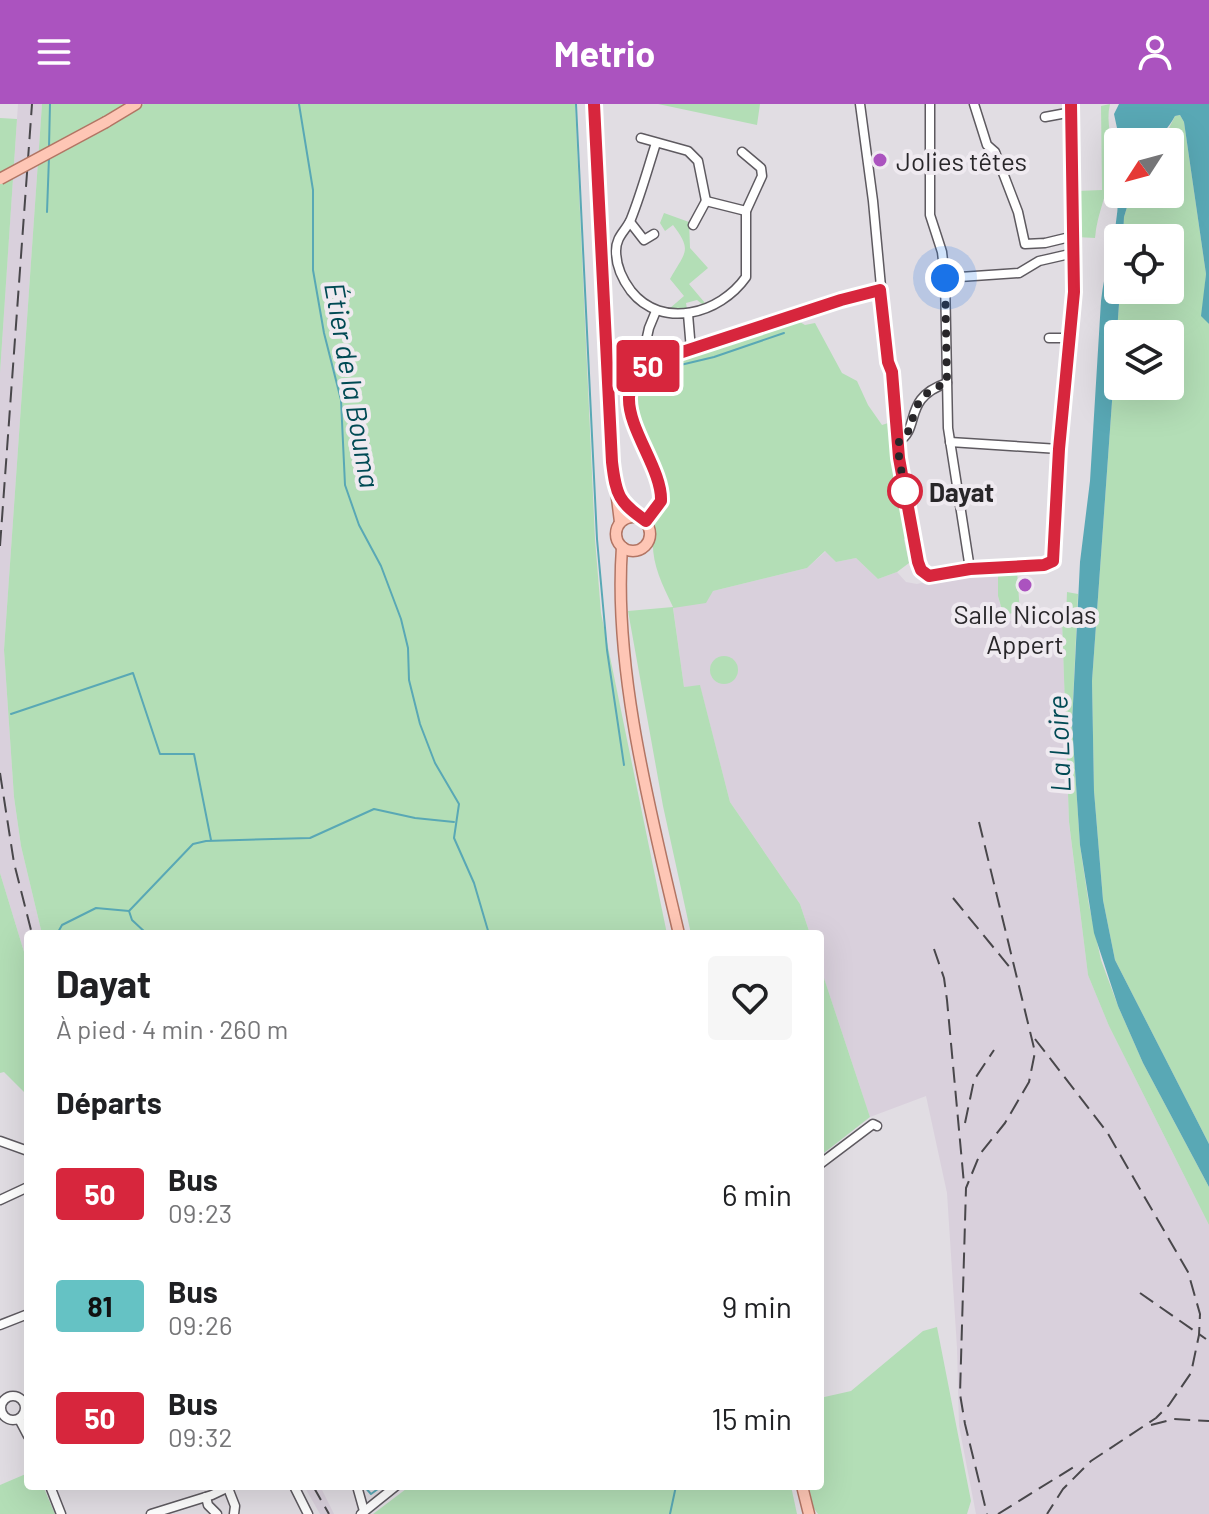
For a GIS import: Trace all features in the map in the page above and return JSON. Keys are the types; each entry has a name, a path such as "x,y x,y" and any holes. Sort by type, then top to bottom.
{"main road":[{"path":"0,179 136,104"},
{"path":"594,104 609,434 620,522 616,534 622,547 621,619 639,747 678,930"},
{"path":"617,491 650,530 650,539 637,551 622,577"},
{"path":"620,522 626,518 641,519"},
{"path":"622,547 637,551"},
{"path":"803,1490 809,1514"}],"street":[{"path":"860,104 899,458 920,567 929,576 970,569 1044,565 1053,561 1059,449 1074,292 1072,108 1045,117"},
{"path":"930,104 930,215 942,252 945,278 951,461 970,569"},
{"path":"974,104 987,145 995,152 1018,212 1029,244 1032,265"},
{"path":"641,138 688,151 698,161 706,201 693,225"},
{"path":"656,143 630,222 620,234 616,260 621,275 634,295 656,311 676,315 688,314 730,295 746,277 746,211 762,176 761,168 742,152"},
{"path":"706,201 746,211"},
{"path":"630,222 644,240 654,234"},
{"path":"1029,244 1074,236"},
{"path":"945,278 1019,273 1032,265 1074,253"},
{"path":"641,519 659,506 661,491 631,418 631,392 637,379 651,365 880,290"},
{"path":"645,346 656,311"},
{"path":"688,314 691,350"},
{"path":"1049,338 1069,338"},
{"path":"899,441 908,435 917,402 936,387 947,383"},
{"path":"950,442 1059,449"},
{"path":"824,1161 860,1132 873,1124 877,1126"},
{"path":"0,1141 24,1150"},
{"path":"0,1200 24,1189"},
{"path":"0,1325 24,1316"},
{"path":"19,1419 8,1419 1,1408 4,1401 11,1397 24,1398"},
{"path":"19,1419 24,1412"},
{"path":"19,1419 24,1428"},
{"path":"52,1490 61,1514"},
{"path":"151,1514 222,1490"},
{"path":"227,1490 235,1506 234,1514"},
{"path":"296,1490 308,1514"},
{"path":"358,1490 362,1513 391,1490"},
{"path":"206,1497 208,1505 217,1514"}],"shaded area":[{"path":"18,104 42,104 4,650 14,797 21,846 41,930 24,930 24,952 0,873 0,373"},
{"path":"826,551 836,562 856,558 878,579 897,572 906,582 917,584 968,572 998,572 998,596 1004,621 1062,620 1069,823 1088,975 1109,1026 1209,1225 1209,1514 976,1514 959,1426 947,1193 926,1096 870,1117 824,978 824,930 809,930 800,904 730,802 700,686 684,687 673,607 688,605 713,591 807,568"},
{"path":"306,1490 322,1490 334,1514 320,1514"}],"green space":[{"path":"42,104 127,104 109,125 144,104 575,104 601,613 666,930 41,930 21,846 14,797 4,650"},
{"path":"658,104 760,104 757,125"},
{"path":"1110,104 1109,128 1104,128 1104,198 1095,238 1077,237 1077,191 1102,190 1101,106"},
{"path":"1180,115 1184,122 1206,274 1202,315 1209,324 1209,1144 1115,960 1103,900 1094,791 1092,681 1112,400 1184,400 1184,320 1118,320 1119,304 1184,304 1184,224 1124,224 1127,208 1184,208 1184,128 1169,128 1175,116"},
{"path":"0,118 17,119 0,373"},
{"path":"664,213 689,222 690,248 708,268 689,284 705,303 697,300 686,303 687,309 669,309 684,296 670,279 683,257 685,246 673,225 665,231 660,223"},
{"path":"795,319 805,325 815,323 842,373 857,381 882,425 891,422 910,535 904,539 909,563 897,572 878,579 856,558 836,562 825,551 807,568 713,591 706,603 673,608 684,687 700,685 730,802 800,904 809,930 690,930 663,806 628,611 673,607 659,576 653,546 655,524 665,496 661,477 633,413 634,398 642,382 659,364"},
{"path":"1017,571 1020,613 1003,614 998,596 998,572"},
{"path":"1067,592 1078,594 1072,724 1080,845 1101,960 1143,1063 1209,1187 1209,1225 1109,1026 1088,975 1069,822 1062,620 1066,619"},
{"path":"724,656 734,660 738,670 734,680 724,684 714,680 710,670 714,660"},
{"path":"0,873 24,952 24,1092 4,1072 0,1073"},
{"path":"824,978 870,1117 824,1153"},
{"path":"937,1327 971,1501 967,1514 818,1514 813,1507 810,1490 824,1490 824,1397 851,1391 923,1331"},
{"path":"24,1475 24,1490 45,1490 55,1514 0,1514 0,1485"},
{"path":"405,1490 792,1490 797,1514 373,1514"}],"water":[{"path":"1119,104 1209,104 1209,324 1201,316 1206,274 1184,122 1180,115 1175,116 1167,128 1117,128 1114,114"},
{"path":"1127,208 1124,224 1116,224 1117,210"},
{"path":"1104,279 1104,304 1119,304 1118,320 1104,320 1104,400 1112,400 1092,681 1094,791 1103,900 1115,960 1209,1144 1209,1187 1143,1063 1118,1006 1094,933 1080,845 1072,724 1080,562 1090,481"}],"waterway":[{"path":"49,147 50,104"},
{"name":"Étier de la Bouma","path":"299,104 313,190 313,270 324,333 341,400 345,485 359,525 381,566 401,619 408,648 409,680 420,724 435,763 459,804 454,838 474,883 488,930"},
{"path":"576,104 597,539 607,650 624,765"},
{"path":"47,212 49,157"},
{"path":"672,367 714,357 784,333"},
{"path":"11,714 133,673 160,754 194,754 211,840"},
{"path":"129,911 193,844 310,838 374,809 454,822"},
{"path":"59,930 62,925 96,908 129,911 132,920 143,930"},
{"path":"368,1490 371,1494 376,1490"},
{"name":"Étier de la Bouma","path":"670,1514 675,1490"}],"railway":[{"path":"0,546 32,104"},
{"path":"0,773 14,863 31,930"},
{"path":"979,822 1035,1052 1029,1082 1005,1123 980,1154 966,1188 960,1394 987,1514"},
{"path":"953,898 1012,970"},
{"path":"934,949 944,978 947,1000 964,1184"},
{"path":"1035,1039 1107,1132 1188,1272 1200,1314 1191,1373 1169,1405 1156,1418 1091,1461 1063,1489 1047,1514"},
{"path":"965,1123 974,1080 994,1050"},
{"path":"1140,1293 1206,1339"},
{"path":"1151,1425 1174,1419 1209,1421"},
{"path":"998,1514 1077,1465"},
{"path":"315,1490 329,1514"}],"bus line":[{"name":"50","path":"594,104 609,434 614,481 625,505 635,516 646,521 661,501 661,491 629,410 633,387 647,368 667,357 880,290 888,362 892,372 899,458 918,562 921,570 929,576 970,569 1044,565 1053,561 1059,449 1074,292 1071,104"}],"place":[{"name":"Jolies têtes","path":"880,160"},
{"name":"Dayat","path":"905,491"},
{"name":"Salle Nicolas Appert","path":"1025,585"}],"route":[{"path":"905,491 907,502 899,441 908,435 917,402 936,387 947,383 945,278"}],"water label":[{"name":"La Loire","path":"1058,744"}]}
